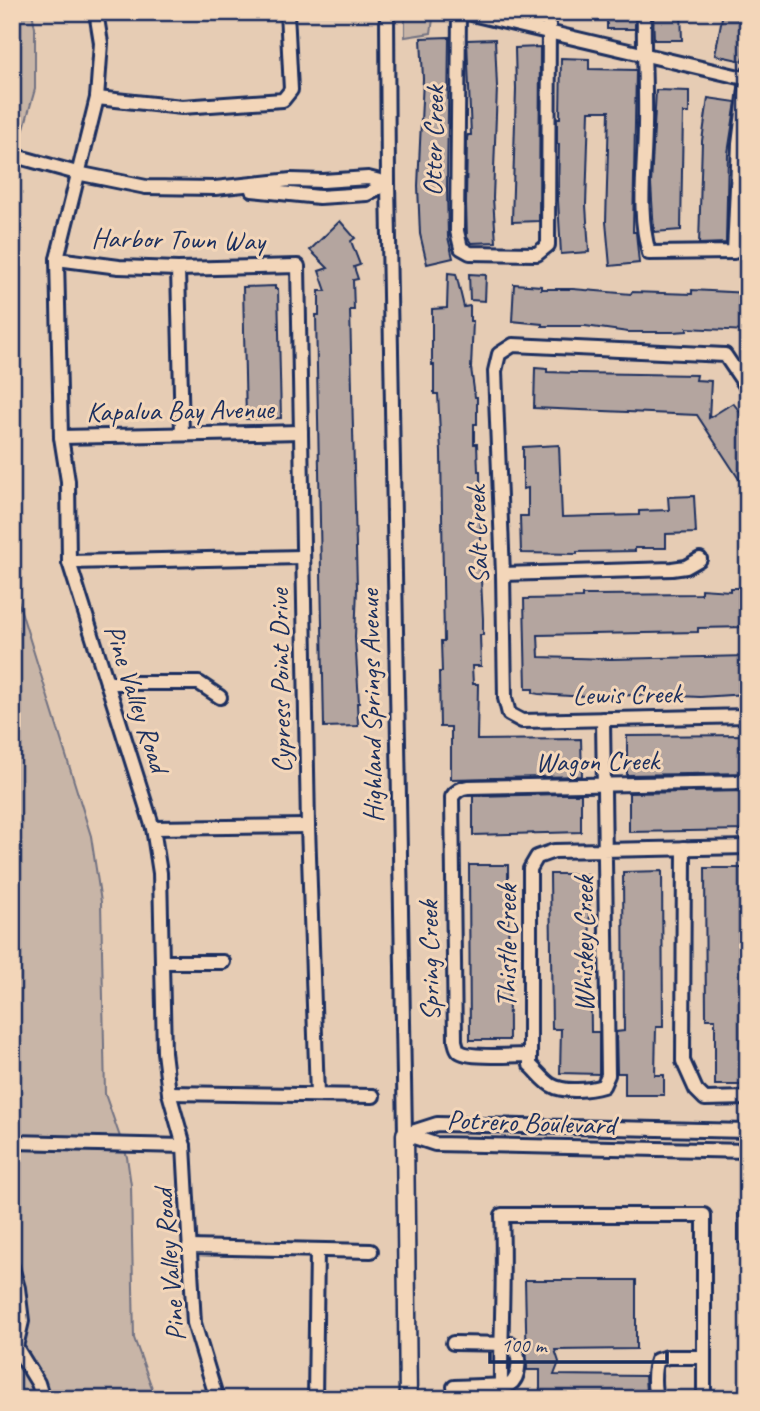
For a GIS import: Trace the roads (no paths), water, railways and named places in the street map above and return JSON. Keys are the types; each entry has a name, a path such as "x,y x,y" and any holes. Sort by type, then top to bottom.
{"main road":[{"name":"Highland Springs Avenue","path":"405,1134 408,1399"}],"street":[{"name":"Pine Valley Road","path":"96,12 101,43 97,98 57,259 61,437 68,481 69,562 153,828 160,873 164,1052 169,1093 184,1146 194,1323 216,1399"},
{"path":"97,98 182,107 283,100 291,90 287,12"},
{"name":"Highland Springs Avenue","path":"387,12 405,1134"},
{"path":"549,12 549,31"},
{"path":"460,16 549,31 642,54 747,77 738,144 734,253 649,253 643,222 646,123 642,54 644,12"},
{"name":"Otter Creek","path":"460,16 457,231 461,248 470,253 537,254 548,246 549,31"},
{"path":"12,155 77,173 146,187 215,188 292,184 309,178 368,178 388,183"},
{"path":"309,178 309,195"},
{"path":"292,184 309,195 320,197 367,194 388,183"},
{"name":"Harbor Town Way","path":"57,259 119,267 178,269 299,266"},
{"name":"Cypress Point Drive","path":"299,266 302,557 317,1095"},
{"path":"178,269 183,433"},
{"name":"Salt Creek","path":"509,714 505,698 495,371 499,354 513,345 725,355 748,389"},
{"name":"Kapalua Bay Avenue","path":"61,437 301,432"},
{"path":"69,562 302,557"},
{"path":"503,574 672,569 686,567 700,559"},
{"path":"107,683 199,683 220,697"},
{"name":"Lewis Creek","path":"509,714 522,721 748,716"},
{"name":"Whiskey Creek","path":"530,1060 547,1082 558,1088 596,1088 603,1086 606,1080 607,849 604,719"},
{"name":"Wagon Creek","path":"452,797 461,788 748,782"},
{"name":"Spring Creek","path":"452,797 457,1049 461,1053 474,1055 530,1060"},
{"path":"153,828 308,826"},
{"name":"Thistle Creek","path":"530,1060 530,869 537,857 545,853 607,849 748,847"},
{"path":"684,848 684,1061 691,1082 705,1099 748,1098"},
{"path":"164,962 223,962"},
{"path":"169,1093 373,1096"},
{"name":"Potrero Boulevard","path":"405,1134 437,1124 748,1131"},
{"name":"Potrero Boulevard","path":"405,1134 435,1144 748,1151"},
{"path":"12,1142 184,1146"},
{"path":"454,1387 501,1392 504,1248 502,1215 704,1215 704,1399"},
{"path":"189,1247 372,1251"},
{"path":"315,1399 317,1250"},
{"path":"12,1267 22,1321 16,1347 38,1383 41,1396"},
{"path":"453,1343 500,1343"},
{"path":"657,1399 657,1360 668,1357 704,1357"}]}
